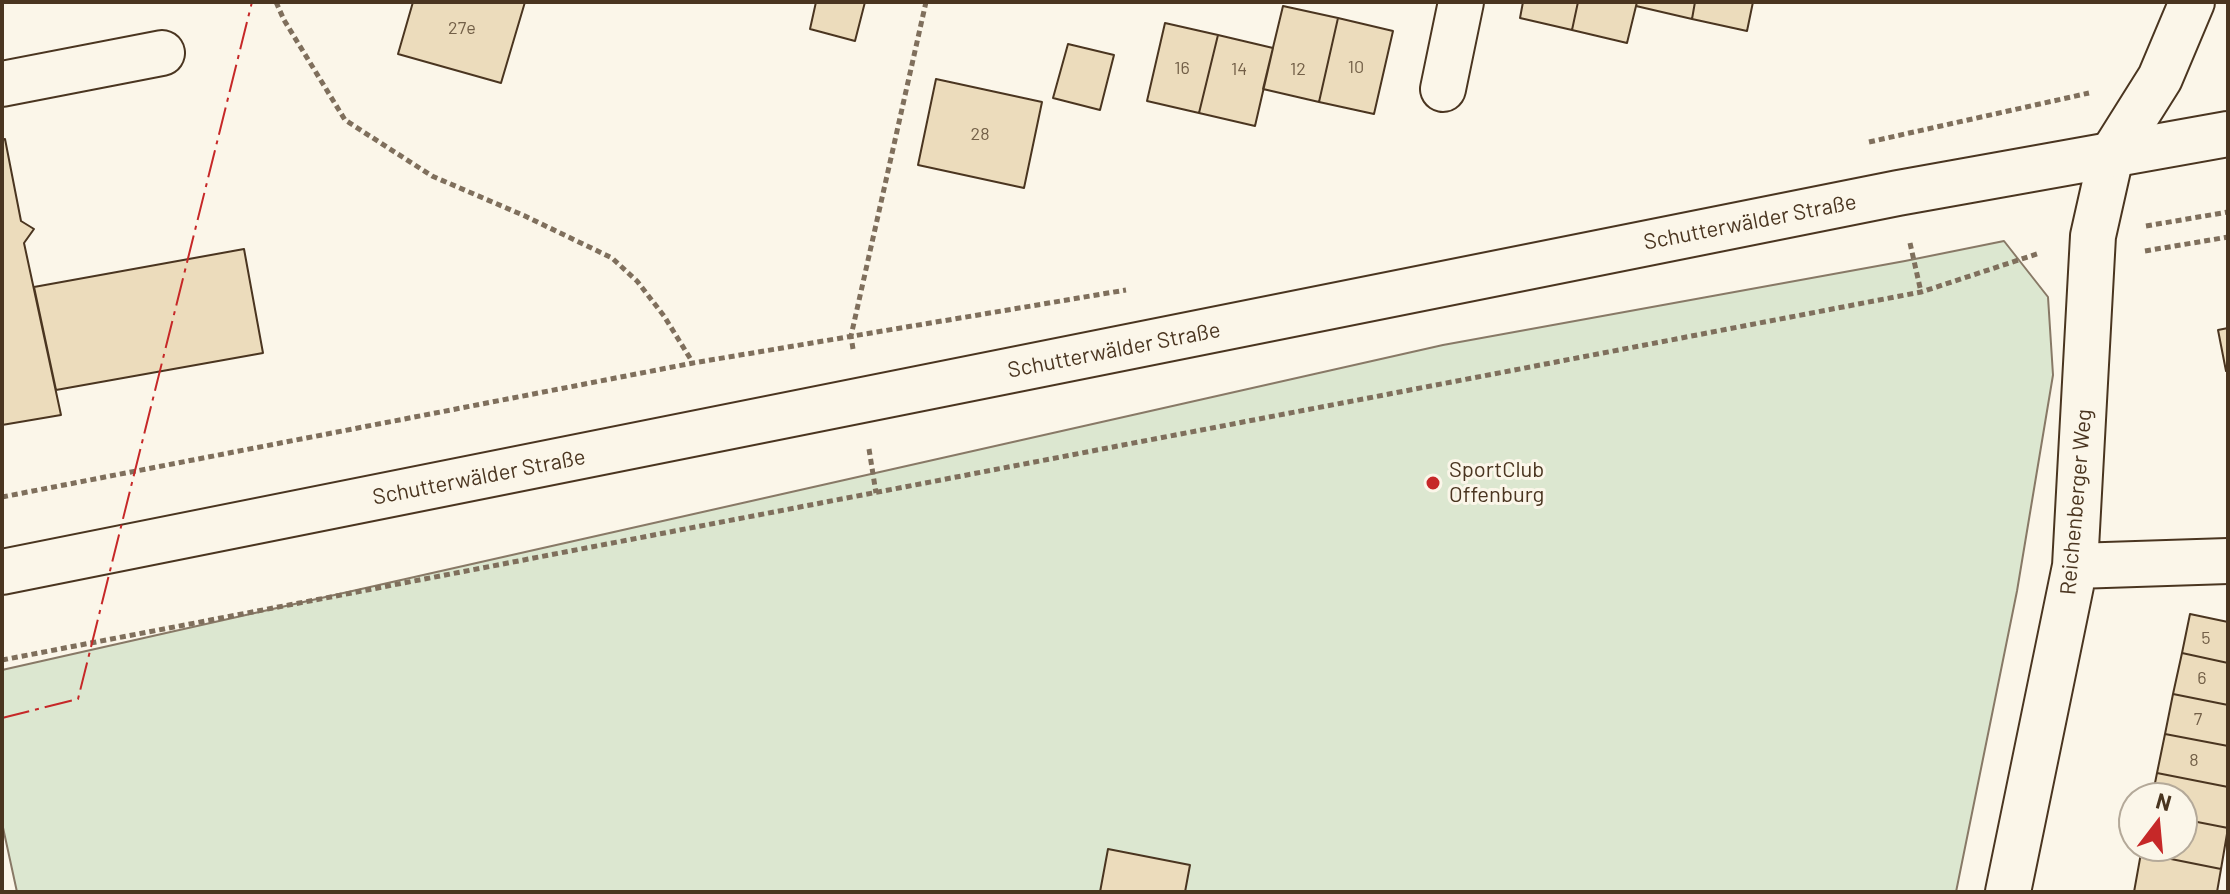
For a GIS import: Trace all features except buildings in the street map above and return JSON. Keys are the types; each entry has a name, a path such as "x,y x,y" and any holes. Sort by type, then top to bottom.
{"main road":[{"path":"1443,89 1461,2"},
{"name":"Reichenberger Weg","path":"2008,892 2075,566 2093,248 2111,156 2203,5"},
{"path":"2,84 162,53"},
{"name":"Schutterwälder Straße","path":"2,572 1898,193 2228,134"},
{"path":"2075,566 2228,561"}],"path":[{"path":"276,2 345,120 432,176 612,258 637,281 664,316 693,363"},
{"path":"876,493 851,336 926,2"},
{"path":"1885,137 2160,78"},
{"path":"2,660 1921,292 2228,212"},
{"path":"2093,248 2228,237"},
{"path":"2,497 693,363 851,336"}],"green space":[{"name":"SportClub Offenburg","path":"2004,241 2048,297 2053,375 2017,591 1956,892 17,892 2,823 2,670 1443,345"}],"power":[{"path":"2,718 78,699 252,2"}],"place":[{"name":"SportClub Offenburg","path":"1433,483"}]}
